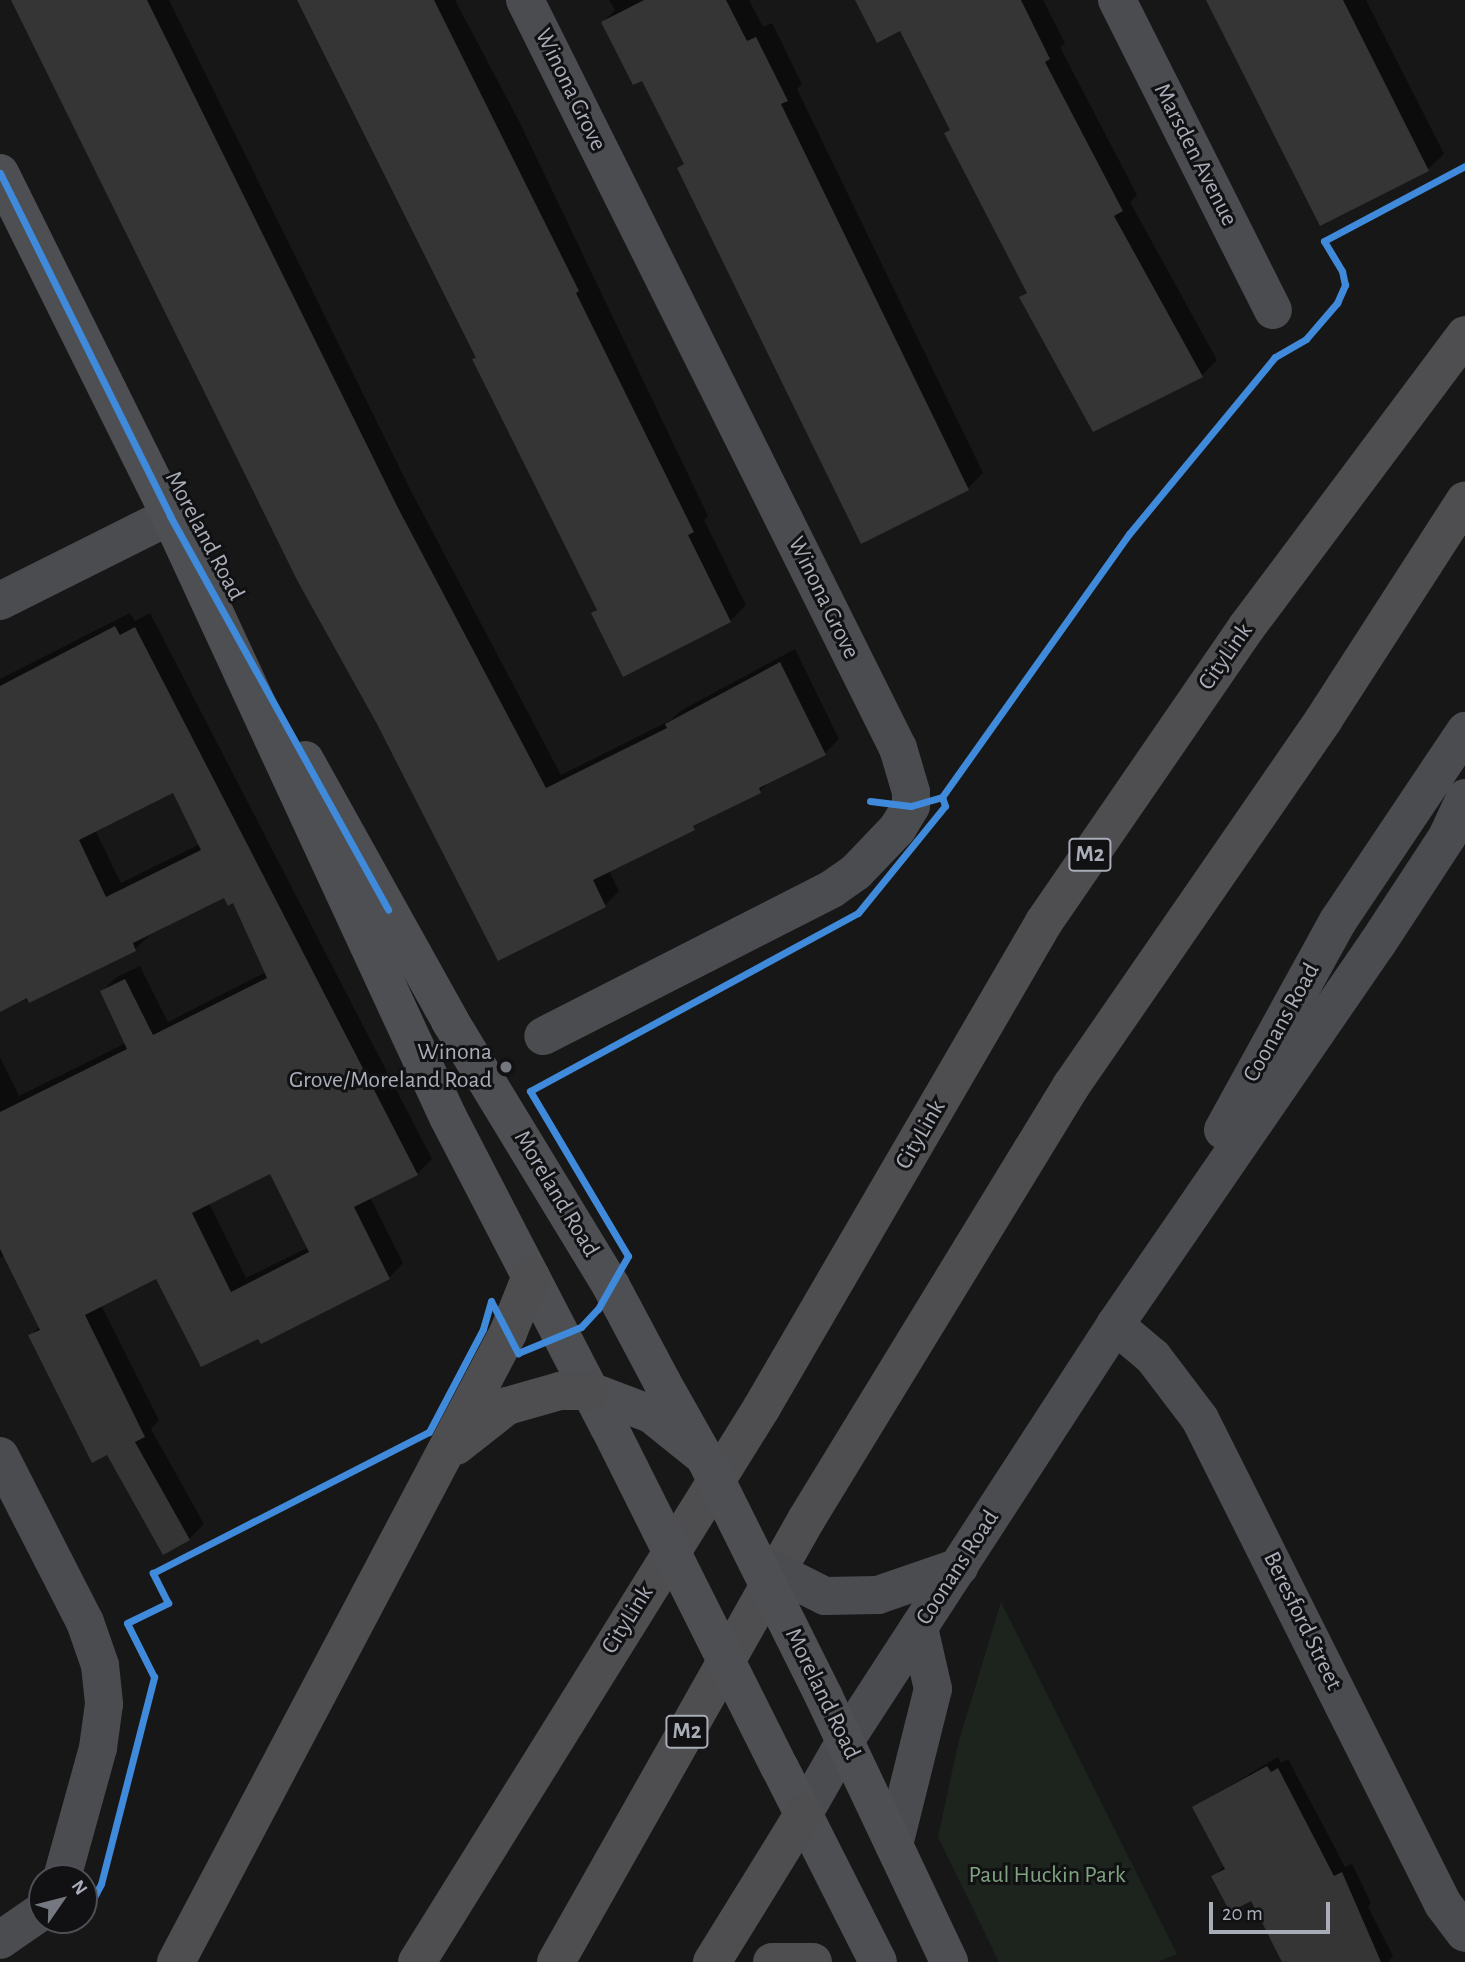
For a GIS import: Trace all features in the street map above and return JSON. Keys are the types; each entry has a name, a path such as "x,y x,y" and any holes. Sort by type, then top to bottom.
{"highway":[{"name":"CityLink","path":"417,1962 762,1407 1044,922 1246,628 1465,335"},
{"name":"M2","path":"556,1962 806,1520 1071,1086 1324,719 1465,500"},
{"path":"176,1962 508,1333 531,1276"},
{"path":"411,1515 450,1451 496,1413 529,1397 590,1391"},
{"path":"712,1962 804,1813"},
{"path":"772,1962 813,1962"}],"main road":[{"name":"Moreland Road","path":"0,173 170,516 334,878 448,1117 590,1391 635,1406 706,1460 824,1697 949,1962"},
{"name":"Moreland Road","path":"170,516 450,1021 601,1268 635,1406 780,1768 877,1962"}],"street":[{"name":"Winona Grove","path":"525,0 898,748 911,792 911,806 898,828 856,872 832,889 543,1036"},
{"name":"Marsden Avenue","path":"1117,0 1273,310"},
{"path":"0,601 170,516"},
{"name":"Coonans Road","path":"1115,1325 1338,921 1465,731"},
{"name":"Coonans Road","path":"804,1813 845,1741 1115,1325 1456,846 1465,798"},
{"path":"1412,808 1456,846"},
{"name":"Beresford Street","path":"1115,1325 1153,1357 1200,1419 1443,1904 1465,1933"},
{"path":"0,1456 85,1622 100,1665 104,1704 98,1748 66,1864"},
{"path":"757,1562 825,1596 878,1595 959,1567"},
{"path":"894,1845 933,1689 919,1628"},
{"path":"0,1940 28,1921"}],"green space":[{"name":"Paul Huckin Park","path":"1001,1602 1177,1954 1158,1962 999,1962 938,1837 958,1744"}],"building":[{"path":"11,0 147,0 397,506 546,788 667,728 665,724 780,662 826,755 759,788 761,793 693,826 695,830 593,880 606,907 498,961 377,724 297,580"},
{"path":"297,0 434,0 579,291 576,293 694,532 688,535 731,622 623,677 591,613 597,610 472,359 476,358"},
{"path":"644,0 726,0 747,41 756,37 788,101 781,104 969,490 861,544 677,168 684,164 642,81 633,85 601,22"},
{"path":"855,0 1021,0 1050,59 1045,62 1123,211 1114,216 1203,377 1093,432 1019,297 1027,293 944,133 950,130 900,31 877,43"},
{"path":"1206,0 1343,0 1429,171 1320,226"},
{"path":"115,626 120,635 135,627 418,1175 354,1207 390,1279 261,1344 258,1339 201,1367 156,1279 85,1315 145,1437 135,1442 190,1540 163,1555 107,1455 92,1463 28,1335 40,1330 0,1249 0,1112 127,1049 100,991 125,979 153,1035 267,978 233,903 228,906 224,898 133,943 136,951 29,1003 27,998 0,1012 0,686","holes":["173,793 201,850 106,897 79,840","270,1174 309,1252 231,1292 192,1213"]},
{"path":"1267,1766 1271,1772 1278,1768 1334,1876 1342,1872 1381,1962 1282,1962 1251,1901 1230,1912 1211,1876 1225,1869 1192,1807"}],"cycle path":[{"path":"870,801 911,806 942,797 1129,534 1275,357 1306,339 1337,303 1345,285 1342,271 1324,241 1465,166"},
{"path":"0,173 170,516 388,910"},
{"path":"98,1890 154,1677 127,1623 168,1603 153,1573 429,1432 483,1329 491,1301 518,1353 581,1327 598,1309 628,1256 530,1091 858,913 945,806 942,797"}],"place":[{"name":"Winona Grove/Moreland Road","path":"506,1067"}]}
